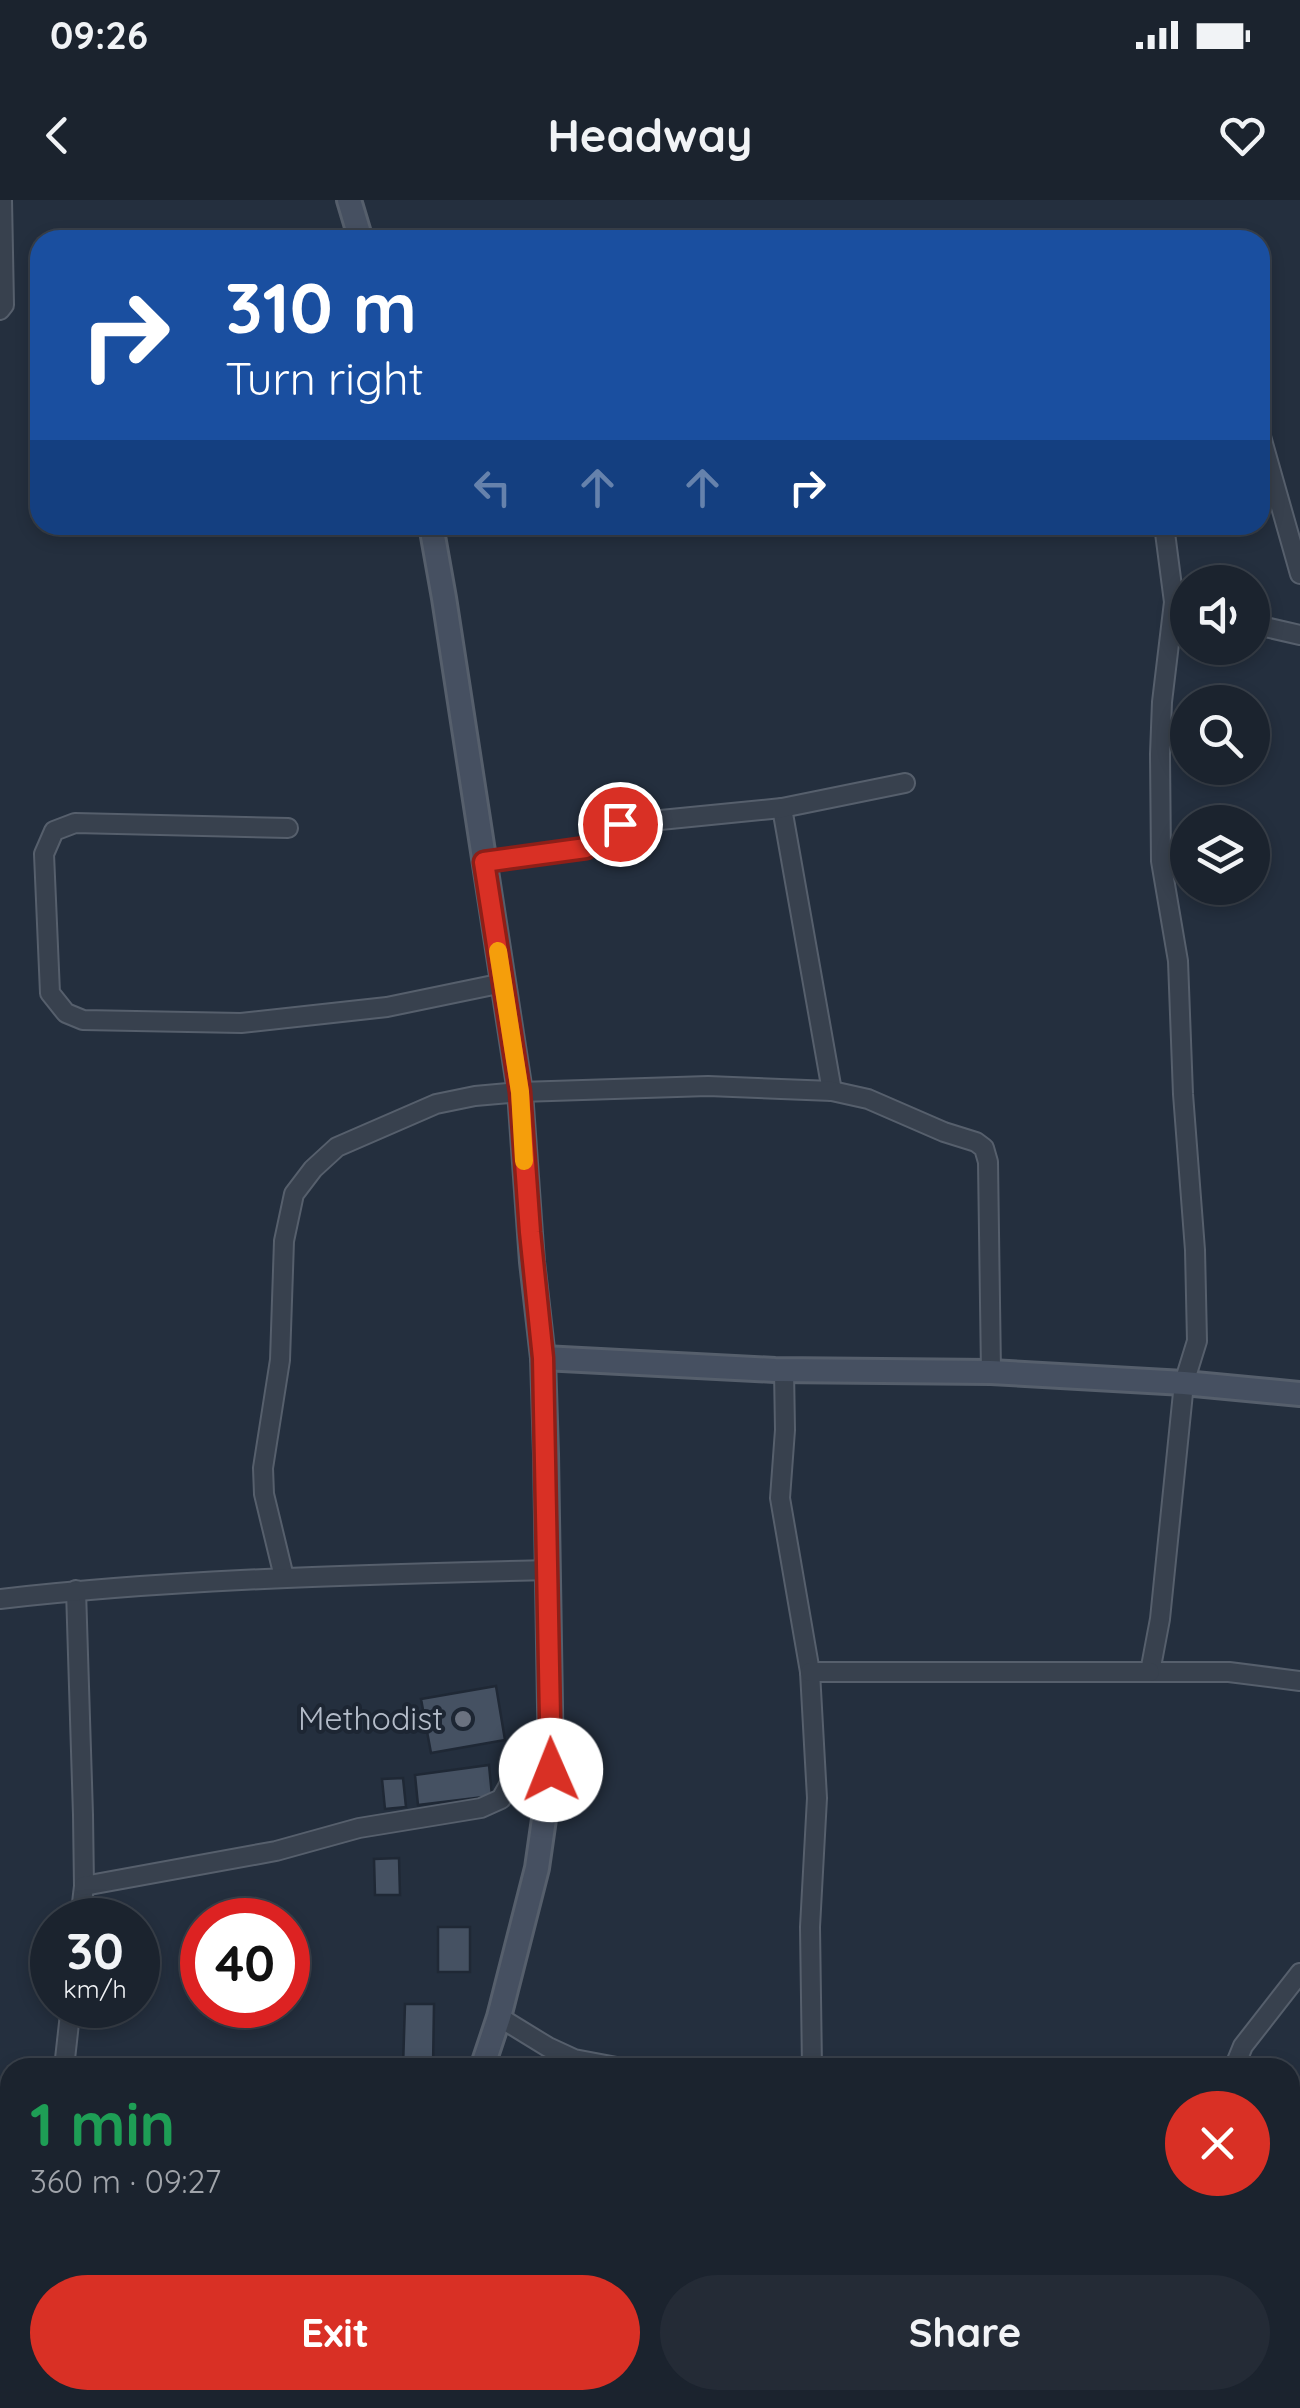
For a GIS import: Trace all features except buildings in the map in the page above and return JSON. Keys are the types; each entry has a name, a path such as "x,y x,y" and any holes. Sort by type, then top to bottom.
{"street":[{"path":"0,310 4,304 2,200"},
{"path":"349,200 358,230"},
{"path":"1270,468 1300,574"},
{"path":"433,535 520,1092 543,1358 551,1770 537,1868 485,2058"},
{"path":"1166,535 1172,565"},
{"path":"1270,628 1300,635"},
{"path":"1150,1672 1160,1619 1184,1383 1197,1341 1178,961 1162,861 1162,702 1170,661"},
{"path":"484,862 586,848 620,824 782,808 905,783"},
{"path":"782,808 832,1090"},
{"path":"288,828 75,823 54,831 44,854 50,993 66,1013 83,1020 242,1024 387,1007 503,983"},
{"path":"284,1578 264,1494 263,1468 280,1360 284,1241 294,1194 337,1146 436,1104 520,1092 708,1086 832,1090 868,1099 976,1142 984,1148 988,1162 992,1372"},
{"path":"543,1358 784,1370 992,1372 1300,1394"},
{"path":"784,1370 780,1498 810,1672 817,1798 810,1928 812,2058"},
{"path":"0,1600 76,1590 284,1578 547,1570"},
{"path":"76,1590 83,1898"},
{"path":"810,1672 1228,1672 1300,1680"},
{"path":"84,1886 276,1852 360,1828 481,1808 501,1799 514,1778 551,1770"},
{"path":"1238,2058 1243,2046 1300,1973"},
{"path":"499,2017 572,2058"},
{"path":"65,2058 68,2028"}],"slow traffic":[{"path":"498,951 520,1092 524,1161"}],"place":[{"name":"Methodist","path":"463,1719"}],"route":[{"path":"551,1770 543,1358 520,1092 484,862 586,848 620,824"}]}
